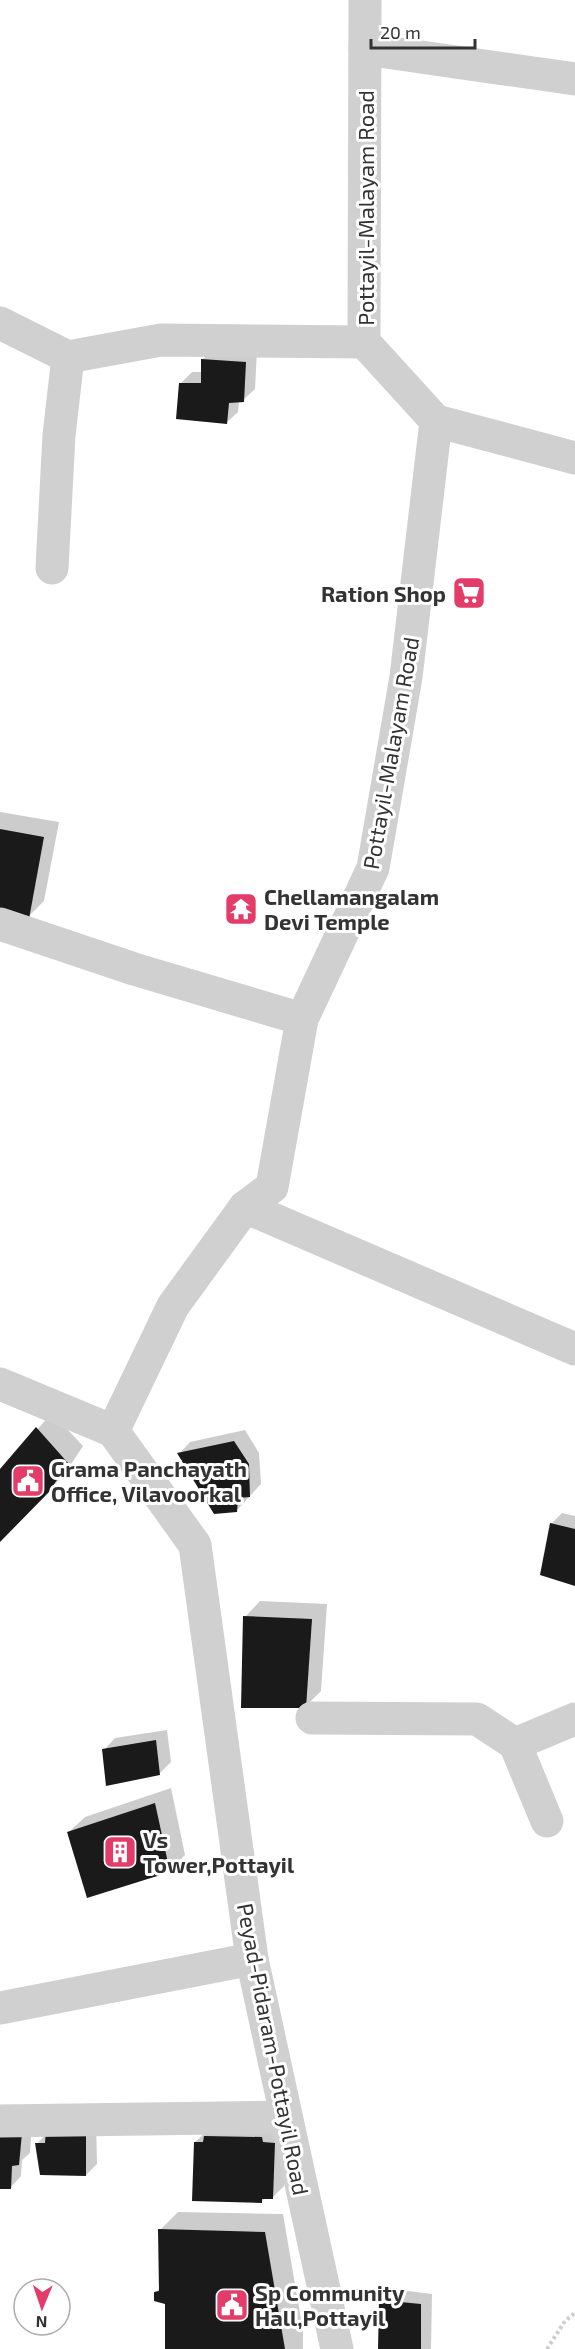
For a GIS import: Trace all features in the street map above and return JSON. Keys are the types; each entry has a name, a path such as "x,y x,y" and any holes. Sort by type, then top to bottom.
{"street":[{"name":"Pottayil-Malayam Road","path":"113,1431 173,1306 245,1207 272,1187 302,1019 373,868 406,677 436,422 364,342 365,0"},
{"path":"365,49 575,79"},
{"path":"0,323 68,357 161,340 364,342"},
{"path":"52,568 59,435 68,357"},
{"path":"436,422 575,458"},
{"path":"0,924 134,969 302,1019"},
{"path":"245,1207 575,1348"},
{"path":"0,1384 113,1431"},
{"name":"Peyad-Pidaram-Pottayil Road","path":"113,1431 195,1545 252,1959 337,2349"},
{"path":"312,1718 477,1719 515,1744 547,1821"},
{"path":"515,1744 575,1719"},
{"path":"0,2008 252,1959"},
{"path":"0,2121 286,2117"}],"path":[{"path":"547,2349 565,2321 575,2313"}],"building":[{"path":"201,359 246,362 244,402 229,403 227,424 176,419 179,383 201,383"},
{"path":"0,829 44,837 29,919 0,910"},
{"name":"Grama Panchayath Office, Vilavoorkal","path":"36,1427 68,1463 49,1492 0,1542 0,1469"},
{"path":"234,1441 249,1464 250,1497 238,1498 237,1512 214,1514 177,1453"},
{"path":"550,1523 575,1529 575,1586 540,1575"},
{"path":"243,1616 312,1619 306,1708 241,1708"},
{"path":"156,1740 160,1775 106,1786 102,1749"},
{"name":"Vs Tower,Pottayil","path":"155,1803 170,1872 87,1898 67,1832"},
{"path":"46,2129 86,2129 86,2176 40,2175 35,2143 45,2143"},
{"path":"22,2133 19,2165 12,2166 11,2189 0,2189 0,2134"},
{"path":"204,2136 262,2137 263,2142 275,2143 273,2199 262,2199 262,2203 192,2201 194,2142 203,2142"},
{"path":"158,2229 265,2232 285,2349 165,2349 165,2304 154,2301 154,2292 159,2291"},
{"path":"379,2300 421,2304 421,2349 378,2349"}],"place":[{"name":"Ration Shop","path":"469,593"},
{"name":"Chellamangalam Devi Temple","path":"241,909"},
{"name":"Grama Panchayath Office, Vilavoorkal","path":"28,1481"},
{"name":"Vs Tower,Pottayil","path":"120,1852"},
{"name":"Sp Community Hall,Pottayil","path":"232,2305"}]}
